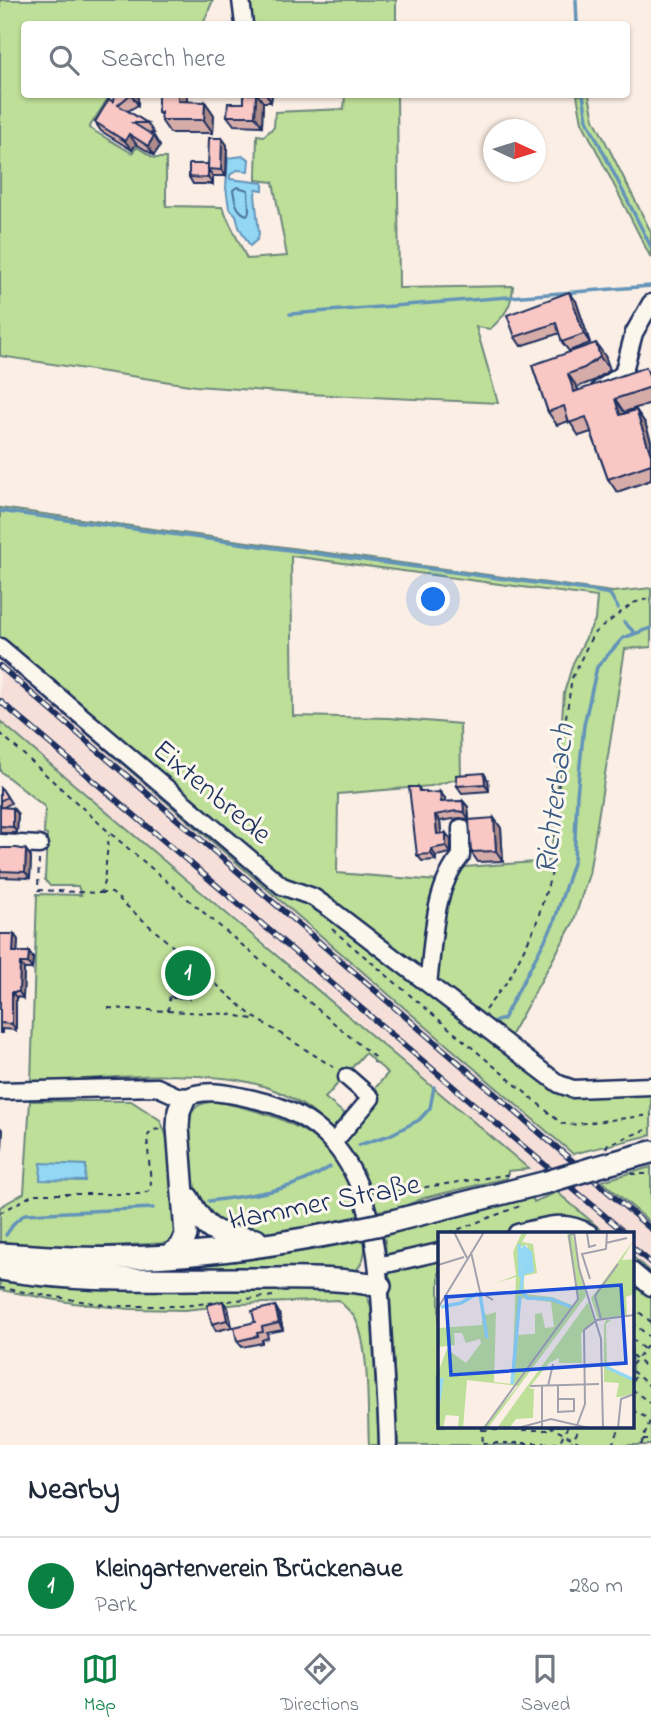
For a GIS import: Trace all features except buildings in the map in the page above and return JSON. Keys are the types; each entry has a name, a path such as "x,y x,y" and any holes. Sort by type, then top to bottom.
{"main road":[{"path":"170,1255 181,1247 186,1235 178,1127 179,1111 184,1099"},
{"name":"Hammer Straße","path":"0,1254 77,1258 170,1255 279,1244 372,1226 547,1182 651,1152"},
{"path":"184,1191 200,1222 215,1231 279,1244"},
{"path":"0,1269 117,1281 341,1280 379,1276"}],"street":[{"path":"241,0 244,21"},
{"path":"600,389 623,373 626,352 651,303"},
{"name":"Eixtenbrede","path":"0,647 282,886 313,897 428,984"},
{"path":"461,828 461,856 441,888 428,984 559,1084 573,1089 651,1086"},
{"path":"0,843 39,845"},
{"path":"333,1143 371,1098 347,1077"},
{"path":"0,1091 157,1087 184,1099 197,1093 215,1093 263,1102 299,1117 317,1128 333,1143 353,1169 365,1196 375,1238 388,1445"},
{"path":"521,1232 555,1224 573,1225 587,1232"},
{"path":"379,1276 438,1252"},
{"path":"634,1272 651,1287"}],"path":[{"path":"477,1020 509,979 535,927 553,869 561,750 572,678 593,634 633,603 651,598"},
{"path":"0,733 110,833 373,1057 374,1063"},
{"path":"100,892 104,882 110,833"},
{"path":"39,845 38,890 112,893 258,1020 322,1058 347,1077"},
{"path":"330,926 561,1123 569,1125 651,1115"},
{"path":"172,973 174,947"},
{"path":"168,1011 171,985"},
{"path":"108,1008 228,1014 258,1020"},
{"path":"0,1213 34,1194 141,1195 149,1191 151,1184 147,1137 152,1130 178,1127"},
{"path":"600,1167 608,1144 651,1128"},
{"path":"0,1288 112,1306 181,1306 273,1296"},
{"path":"634,1308 651,1322"},
{"path":"634,1324 651,1339 634,1362"},
{"path":"634,1341 651,1355"},
{"path":"636,1359 651,1372"},
{"path":"634,1378 636,1375 651,1387"},
{"path":"634,1391 651,1404"},
{"path":"634,1411 651,1419 641,1445"},
{"path":"550,1428 482,1430 482,1444 559,1443 567,1428"},
{"path":"555,1428 584,1445"},
{"path":"570,1445 580,1428"},
{"path":"611,1445 620,1428"},
{"path":"642,1440 651,1440"}],"shaded area":[{"path":"0,659 651,1224 651,1272 634,1258 634,1232 604,1232 0,720"}],"green space":[{"path":"0,0 213,0 204,21 21,21 21,98 108,98 89,128 132,153 137,147 154,158 166,158 166,206 222,207 247,259 287,256 273,182 256,180 257,135 264,136 274,127 275,112 344,109 345,98 397,98 399,288 513,286 509,305 499,320 490,329 476,327 498,403 196,386 0,356"},
{"path":"243,0 396,0 396,21 246,21"},
{"path":"578,98 590,98 594,119 651,232 651,258 582,122"},
{"path":"0,508 613,592 651,588 651,647 625,649 589,874 573,923 508,1040 436,980 445,888 453,873 464,867 551,861 564,693 573,663 595,620 597,597 291,556 293,716 389,718 460,724 461,778 431,786 338,794 337,873 438,881 423,974 292,887 0,642"},
{"path":"0,651 193,814 311,899 558,1086 651,1089 651,1135 573,1154 0,658"},
{"path":"0,721 529,1169 508,1171 507,1178 424,1198 400,1208 376,1211 365,1177 339,1138 310,1110 269,1088 244,1081 184,1075 31,1082 37,894 81,895 78,886 50,886 45,880 45,807 0,771","holes":["365,1053 388,1073 372,1092 346,1115 325,1098"]},
{"path":"30,1101 131,1101 160,1120 166,1134 174,1176 179,1232 172,1243 87,1247 0,1243 0,1207 24,1193"},
{"path":"213,1101 250,1109 288,1122 321,1143 345,1174 359,1215 338,1222 260,1234 212,1223 194,1194 189,1127 193,1111 199,1105"},
{"path":"651,1167 651,1223 602,1181"},
{"path":"557,1192 604,1232 438,1232 438,1428 634,1428 634,1258 651,1273 651,1445 398,1445 389,1274 384,1236 531,1194 534,1202"},
{"path":"365,1240 363,1259 353,1274 38,1267 189,1266 269,1257"},
{"path":"0,1275 361,1289 371,1307 379,1445 369,1445 364,1347 355,1317 338,1300 239,1304 185,1310 130,1309 73,1303 0,1290"}],"water":[{"path":"243,156 249,159 248,171 237,170 230,175 230,179 263,183 263,190 256,189 255,195 259,234 250,246 239,227 236,215 229,208 226,188 228,158"},
{"path":"41,1163 86,1165 85,1181 40,1180"}],"waterway":[{"path":"576,0 577,21"},
{"path":"584,98 587,120 651,247"},
{"path":"290,314 651,286"},
{"path":"0,511 594,591 610,594 618,608"},
{"path":"624,622 635,633"},
{"name":"Richterbach","path":"489,1023 503,1019 553,925 574,860 584,725 597,667 623,638 651,628"},
{"name":"Richterbach","path":"359,1145 390,1135 419,1120 430,1108 434,1087"},
{"name":"Richterbach","path":"209,1201 287,1187 330,1167"},
{"name":"Richterbach","path":"6,1235 25,1214 153,1208"}],"railway":[{"path":"0,666 651,1229"},
{"path":"0,701 624,1232"},
{"path":"634,1249 651,1263"}],"place":[{"name":"Kleingartenverein Brückenaue","path":"188,973"}]}
